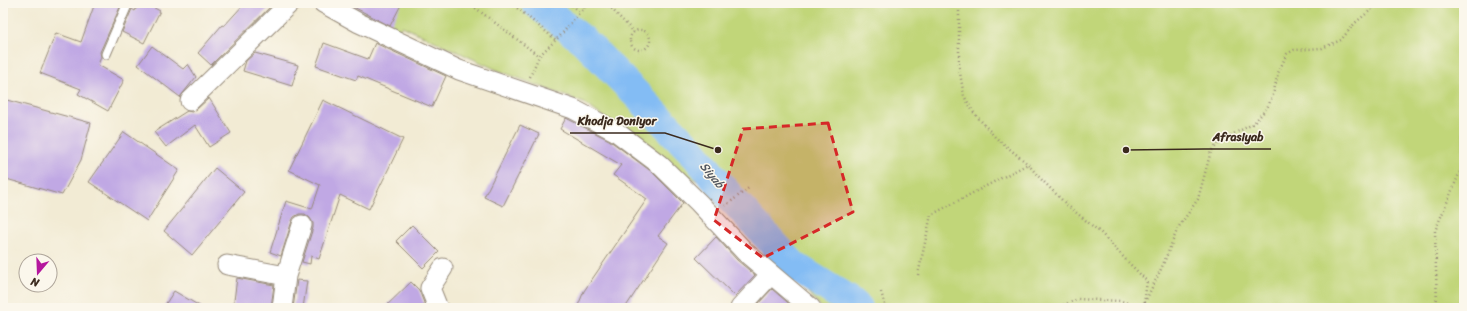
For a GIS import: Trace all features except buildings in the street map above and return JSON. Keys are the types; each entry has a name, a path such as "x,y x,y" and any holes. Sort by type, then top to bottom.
{"street":[{"path":"190,101 290,3"},
{"path":"323,3 359,23 459,70 573,109 614,131 659,164 699,203 745,252 811,308"},
{"path":"282,308 286,276 302,225"},
{"path":"227,265 286,276"},
{"path":"438,308 430,288 443,268"},
{"path":"740,308 771,274"}],"lane":[{"path":"106,54 128,3"}],"path":[{"path":"469,3 539,56"},
{"path":"511,3 556,40"},
{"path":"568,3 580,12"},
{"path":"524,92 539,56 560,36 589,3"},
{"path":"606,3 634,32"},
{"path":"959,3 959,67 964,96 974,114 1028,164 1067,205 1101,233 1147,281 1144,304"},
{"path":"1144,304 1162,267 1178,228 1198,199 1211,151 1223,138 1252,124 1267,108 1273,95 1278,72 1287,54 1294,50 1322,48 1341,40 1355,23 1372,9 1376,3"},
{"path":"644,30 648,34 650,38 649,44 646,48 641,50 632,46 630,41 634,32 644,30"},
{"path":"1437,308 1435,231 1464,162"},
{"path":"918,275 931,215 1028,164"},
{"path":"724,207 750,187"},
{"path":"881,292 886,308"},
{"path":"1056,308 1078,299 1121,301 1135,305 1144,304"},
{"path":"1144,304 1148,308"}],"highlighted area":[{"path":"828,123 853,212 763,258 714,220 743,129"}],"green space":[{"path":"336,3 1464,3 1464,308 822,308 717,191 680,172 584,103 497,70 402,26 397,33"}],"waterway":[{"name":"Siyab","path":"536,3 584,41 691,150 731,198 794,266 858,308"}],"place":[{"name":"Khodja Doniyor","path":"718,150"},
{"name":"Afrasiyab","path":"1126,150"}]}
